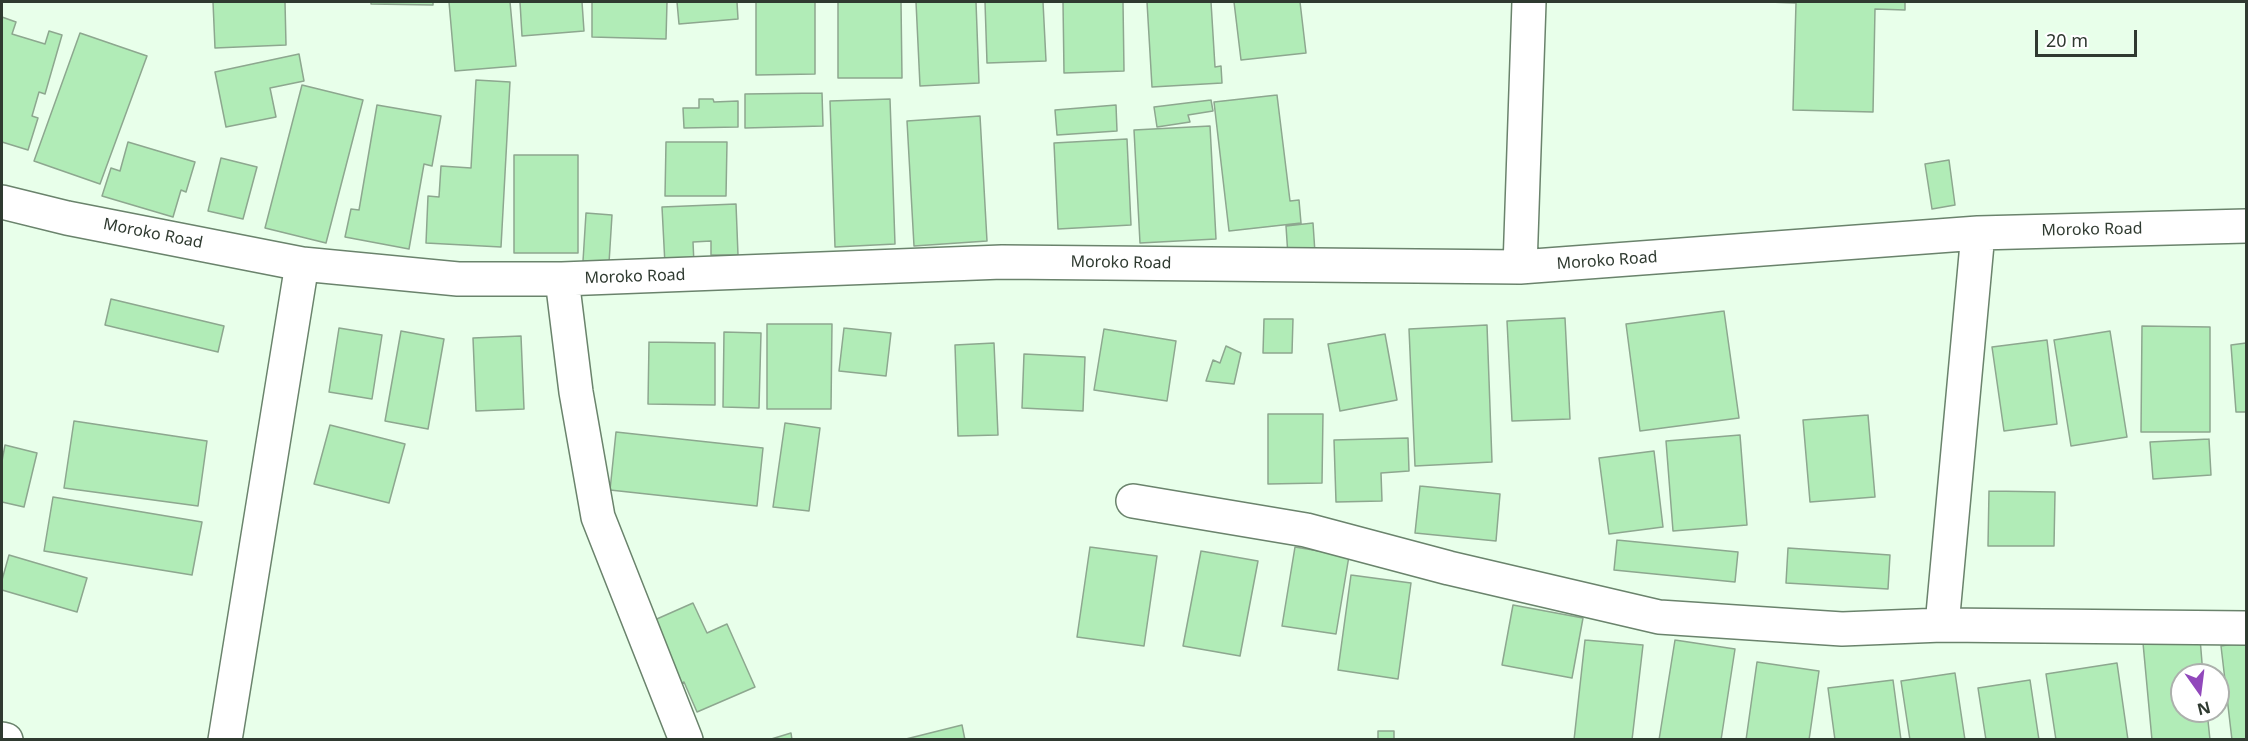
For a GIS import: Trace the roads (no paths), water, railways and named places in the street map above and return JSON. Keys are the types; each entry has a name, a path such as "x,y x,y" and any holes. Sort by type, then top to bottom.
{"street":[{"path":"1520,267 1529,2"},
{"name":"Moroko Road","path":"2,202 67,218 303,264 458,279 562,279 1002,262 1520,267 1978,233 2247,226"},
{"path":"1942,625 1978,233"},
{"path":"225,740 303,264"},
{"path":"562,279 576,392 598,517 686,740"},
{"path":"1133,501 1306,530 1449,568 1659,617 1842,629 1942,625 2247,628"}]}
